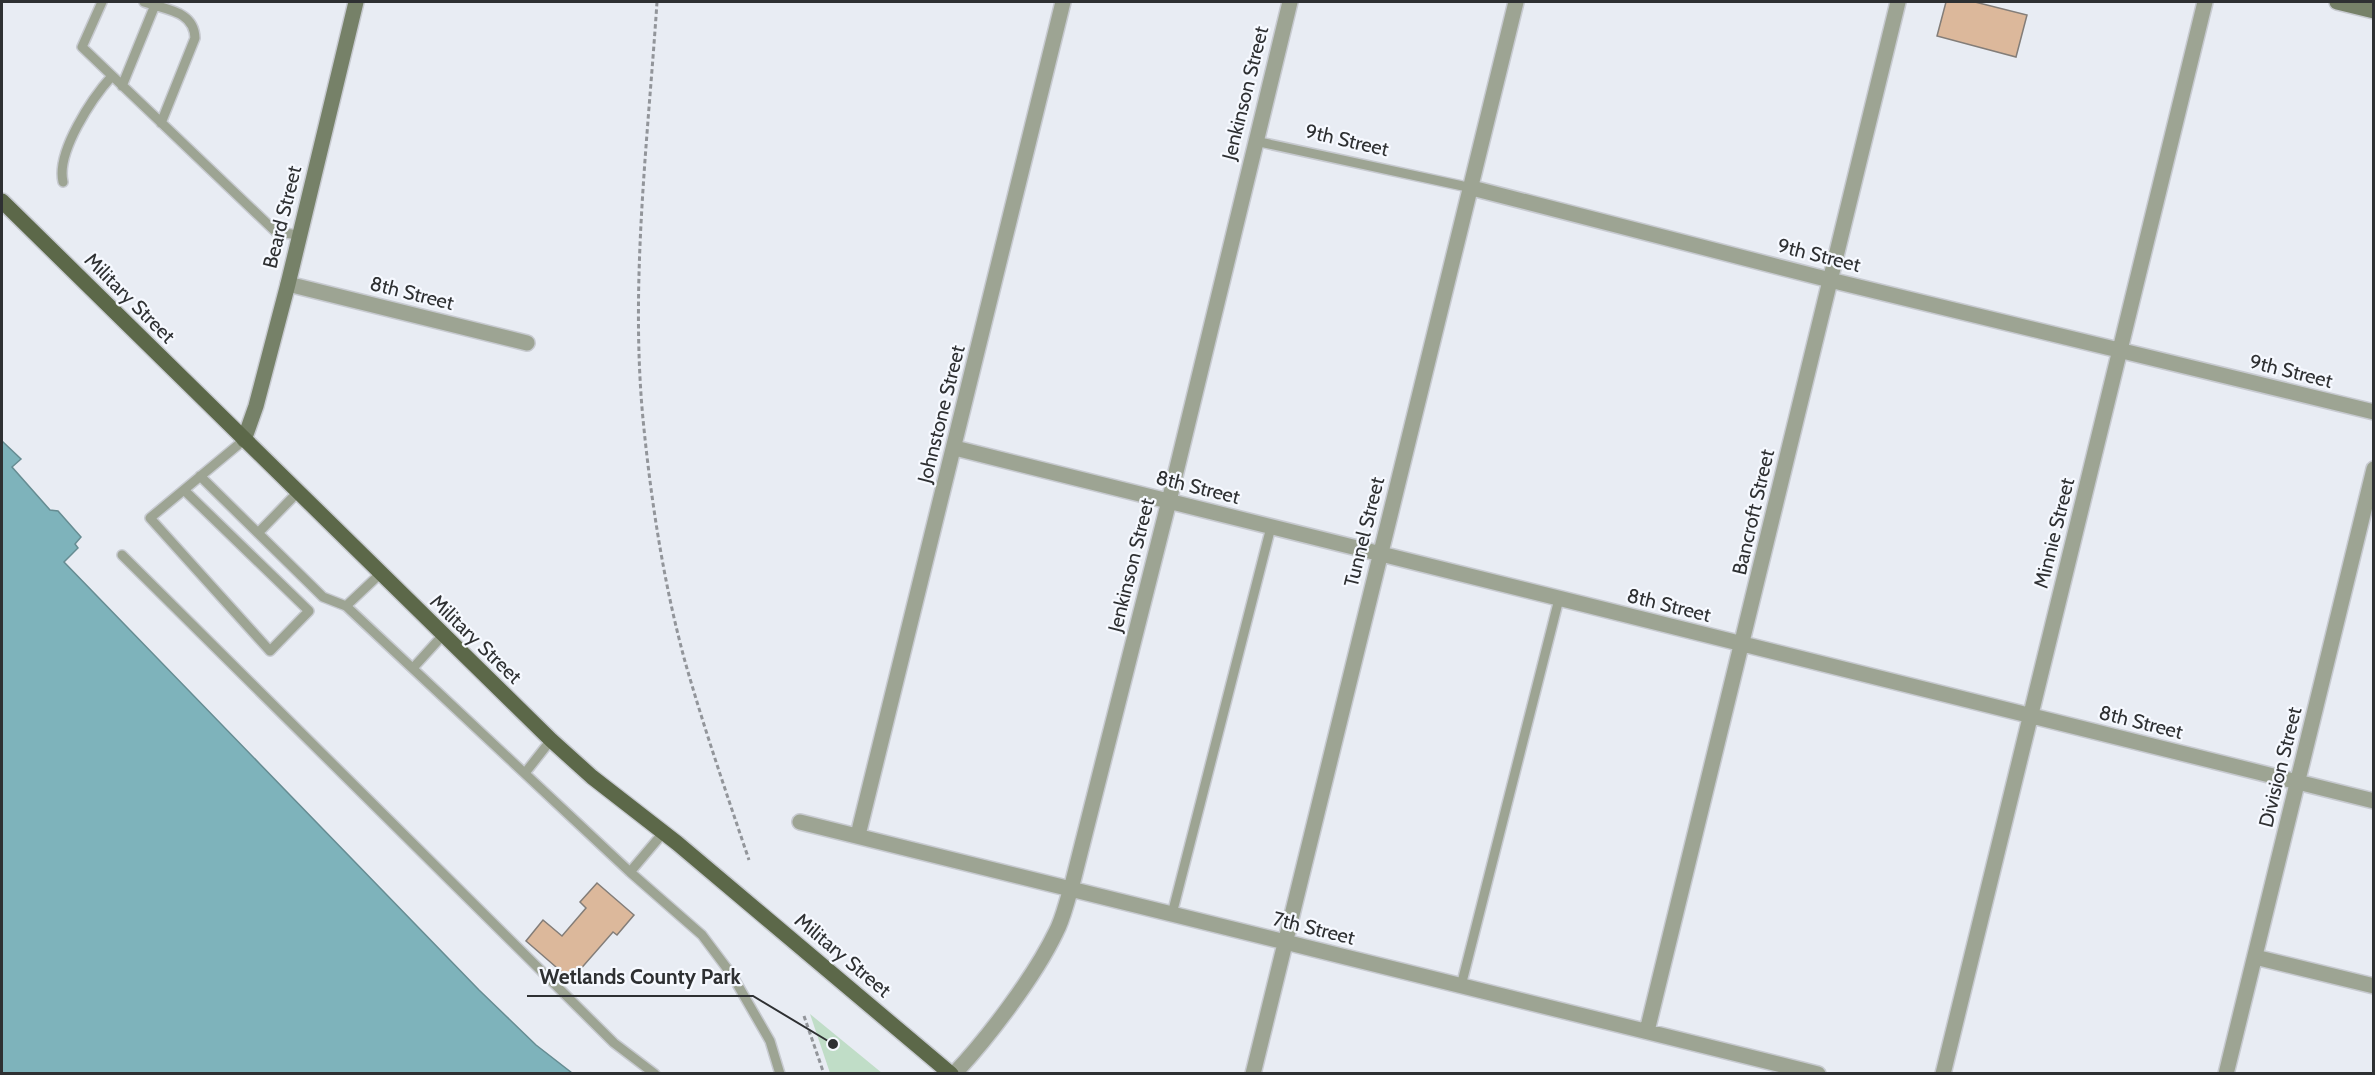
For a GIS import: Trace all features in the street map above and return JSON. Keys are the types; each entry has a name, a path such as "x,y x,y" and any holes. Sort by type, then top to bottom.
{"main road":[{"name":"Military Street","path":"2,201 551,740 592,777 663,833 953,1074"}],"street":[{"name":"Beard Street","path":"244,440 256,406 288,284 356,2"},
{"name":"Johnstone Street","path":"858,835 1063,2"},
{"name":"Jenkinson Street","path":"953,1074 975,1052 1044,954 1057,931 1071,889 1169,501 1290,2"},
{"name":"Tunnel Street","path":"1253,1074 1516,2"},
{"name":"Bancroft Street","path":"1647,1031 1898,2"},
{"name":"Minnie Street","path":"1943,1074 2205,2"},
{"path":"2337,2 2373,10"},
{"name":"9th Street","path":"1472,188 1830,280 2373,412"},
{"name":"8th Street","path":"288,284 527,343"},
{"name":"8th Street","path":"955,448 2373,801"},
{"name":"Division Street","path":"2226,1074 2299,782 2373,469"},
{"name":"7th Street","path":"800,822 1818,1074"},
{"path":"2255,957 2373,986"}],"lane":[{"path":"102,2 82,47 276,232 299,235"},
{"path":"144,2 189,18 194,25 195,38 161,123"},
{"path":"122,86 155,5"},
{"path":"63,182 60,170 84,111 112,76"},
{"name":"9th Street","path":"1255,141 1472,188"},
{"path":"184,490 309,611 270,651 150,518 244,440"},
{"path":"200,476 323,597 346,606 630,872 702,934 732,975 770,1041 780,1074"},
{"path":"258,533 297,492"},
{"path":"1172,914 1271,527"},
{"path":"122,555 614,1043 656,1074"},
{"path":"346,606 381,574"},
{"path":"1461,986 1559,600"},
{"path":"413,668 443,635"},
{"path":"525,773 551,740"},
{"path":"630,872 663,833"}],"path":[{"path":"657,2 640,320 643,419 655,510 686,663 749,860"},
{"path":"804,1016 824,1074"}],"green space":[{"path":"810,1014 882,1073 830,1073"}],"water":[{"path":"2,441 21,459 12,467 50,510 58,511 81,537 75,544 78,548 64,562 479,990 536,1045 572,1073 2,1073"}],"building":[{"path":"1946,2 1975,2 2027,15 2016,57 1937,36"},
{"path":"597,883 634,915 617,935 613,932 571,980 526,941 543,920 562,936 586,908 580,902"}],"place":[{"name":"Wetlands County Park","path":"833,1044"}]}
